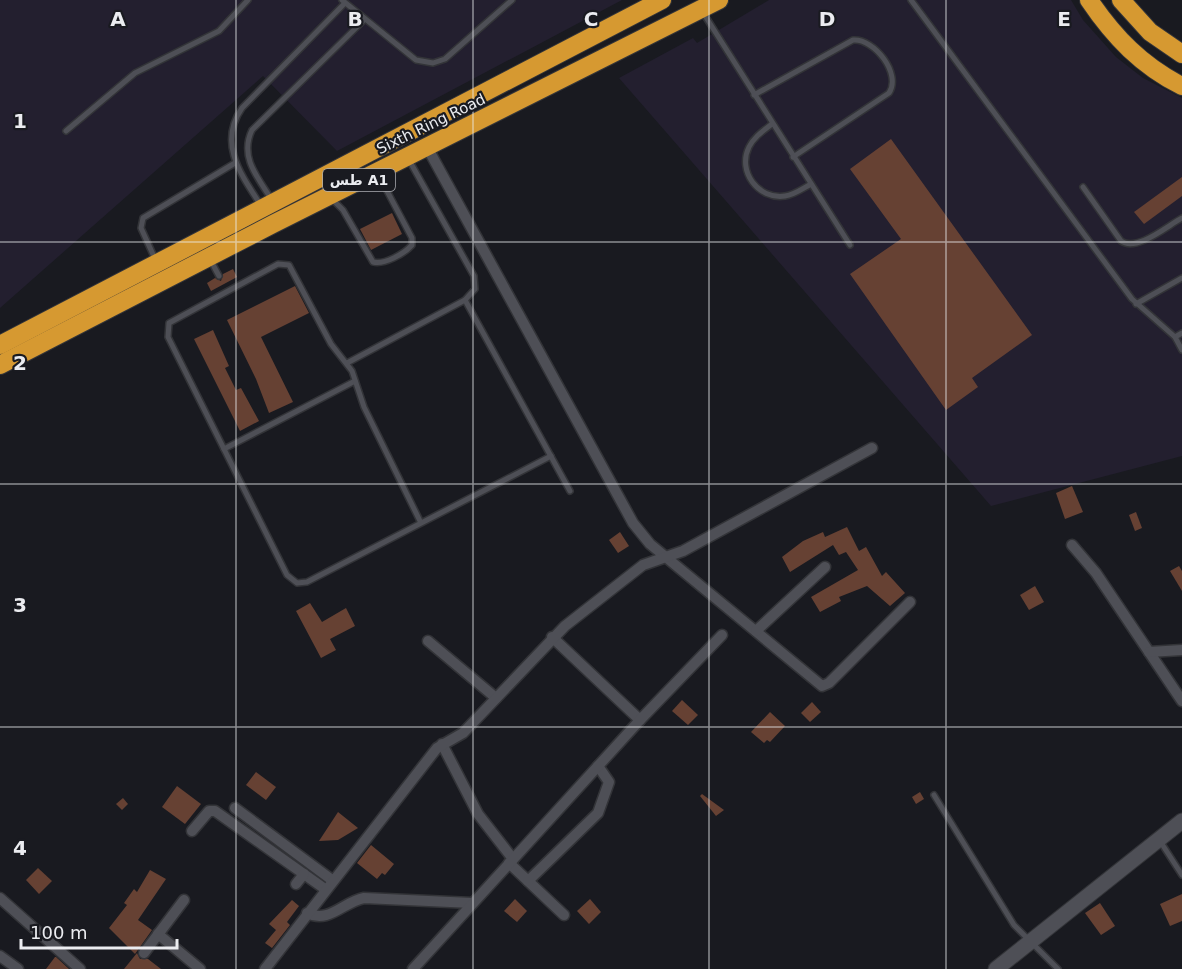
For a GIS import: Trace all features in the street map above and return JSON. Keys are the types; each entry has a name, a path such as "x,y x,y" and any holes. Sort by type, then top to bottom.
{"highway":[{"name":"Sixth Ring Road","path":"0,364 208,257 273,214 662,0"},
{"name":"Sixth Ring Road","path":"0,345 158,264 273,214 326,197 719,0"},
{"path":"1089,0 1107,26 1131,53 1158,73 1182,86"},
{"path":"1121,0 1150,32 1182,54"}],"street":[{"path":"426,147 633,524 644,538 817,684 825,686 910,602"},
{"path":"265,969 332,880 442,744 464,733 552,638 643,565 683,551 872,448"},
{"path":"1072,545 1096,573 1181,698"},
{"path":"756,631 825,567"},
{"path":"413,969 640,720 722,635"},
{"path":"552,638 640,720"},
{"path":"428,641 496,698"},
{"path":"1149,652 1182,650"},
{"path":"442,744 473,806 511,861 528,881 564,915"},
{"path":"528,881 602,807 609,782 598,766"},
{"path":"236,808 332,880"},
{"path":"192,831 209,811 215,811 325,889"},
{"path":"996,969 1182,821"},
{"path":"296,884 304,874"},
{"path":"0,898 80,969"},
{"path":"307,912 314,916 325,916 351,901 364,898 472,903"},
{"path":"144,953 184,900"},
{"path":"159,934 200,969"},
{"path":"0,956 18,969"}],"lane":[{"path":"66,131 135,73 219,31 248,0"},
{"path":"273,214 235,163 231,138 237,115 344,1 416,60 433,63 445,59 512,0"},
{"path":"912,0 1136,304 1158,320 1175,337 1182,350"},
{"path":"702,9 850,245"},
{"path":"273,214 249,161 247,149 249,136 256,125 366,19"},
{"path":"754,95 853,40 864,40 873,46 891,72 893,81 889,93 793,157"},
{"path":"772,124 758,135 747,150 748,176 760,190 777,196 794,193 811,184"},
{"path":"347,363 465,300 475,288 474,276 407,156"},
{"path":"158,264 141,228 143,218 235,163"},
{"path":"326,197 341,205 373,262 379,263 408,250 412,240 386,189 383,179 385,167"},
{"path":"1083,187 1127,245 1137,243 1182,218"},
{"path":"208,257 219,276"},
{"path":"421,523 364,407 347,363 331,344 289,265 278,264 171,321 167,330 287,575 297,583 307,582 551,456"},
{"path":"1136,304 1182,278"},
{"path":"223,284 227,291"},
{"path":"465,300 570,491"},
{"path":"1175,337 1182,333"},
{"path":"224,448 355,381"},
{"path":"934,795 1014,925 1058,969"},
{"path":"1158,838 1182,875"}],"shaded area":[{"path":"0,0 622,0 337,151 263,76 0,308"},
{"path":"769,0 1071,0 1083,20 1116,57 1143,78 1182,98 1182,456 991,506 619,78 693,38 697,43"}],"building":[{"path":"891,139 1032,335 972,378 978,387 946,410 850,274 901,239 850,169"},
{"path":"1182,177 1182,196 1144,224 1134,212"},
{"path":"392,213 402,234 371,250 360,229"},
{"path":"233,269 237,277 211,291 207,283 215,278 221,281 223,274"},
{"path":"295,286 309,313 261,337 293,402 269,413 256,379 227,320"},
{"path":"213,330 229,366 225,368 236,390 241,388 259,421 240,431 194,339"},
{"path":"1072,486 1083,512 1065,519 1056,493"},
{"path":"1136,512 1142,528 1135,531 1129,515"},
{"path":"847,527 859,551 866,547 882,576 886,572 905,593 890,606 867,586 839,597 841,601 820,612 811,597 858,570 846,552 839,555 833,545 790,572 782,557 803,541 823,532 825,537"},
{"path":"620,532 629,546 618,553 609,540"},
{"path":"1179,566 1182,571 1182,591 1170,571"},
{"path":"1035,586 1044,602 1029,610 1020,595"},
{"path":"310,603 322,622 346,608 355,626 330,639 336,650 321,658 296,611"},
{"path":"682,700 698,715 688,725 672,711"},
{"path":"812,702 821,712 810,722 801,713"},
{"path":"770,712 785,726 770,742 767,740 764,743 751,732"},
{"path":"256,772 276,787 266,800 246,785"},
{"path":"177,786 201,804 185,824 162,807"},
{"path":"920,792 924,799 916,804 912,797"},
{"path":"702,794 724,810 716,816 700,796"},
{"path":"123,798 128,804 122,810 116,804"},
{"path":"338,812 358,828 338,840 319,841"},
{"path":"371,845 394,864 385,875 382,873 377,879 357,863"},
{"path":"38,868 52,881 39,894 26,880"},
{"path":"150,870 166,879 138,920 152,930 135,954 109,928 127,905 124,903 134,889 137,892"},
{"path":"1182,894 1182,921 1170,926 1160,904"},
{"path":"515,899 527,911 517,922 504,911"},
{"path":"590,899 601,912 589,924 577,911"},
{"path":"292,900 299,906 287,922 290,925 272,948 265,943 276,930 269,924"},
{"path":"1100,903 1115,926 1101,935 1085,913"},
{"path":"137,953 140,959 148,959 161,969 124,969"},
{"path":"56,957 69,969 46,969"}]}
